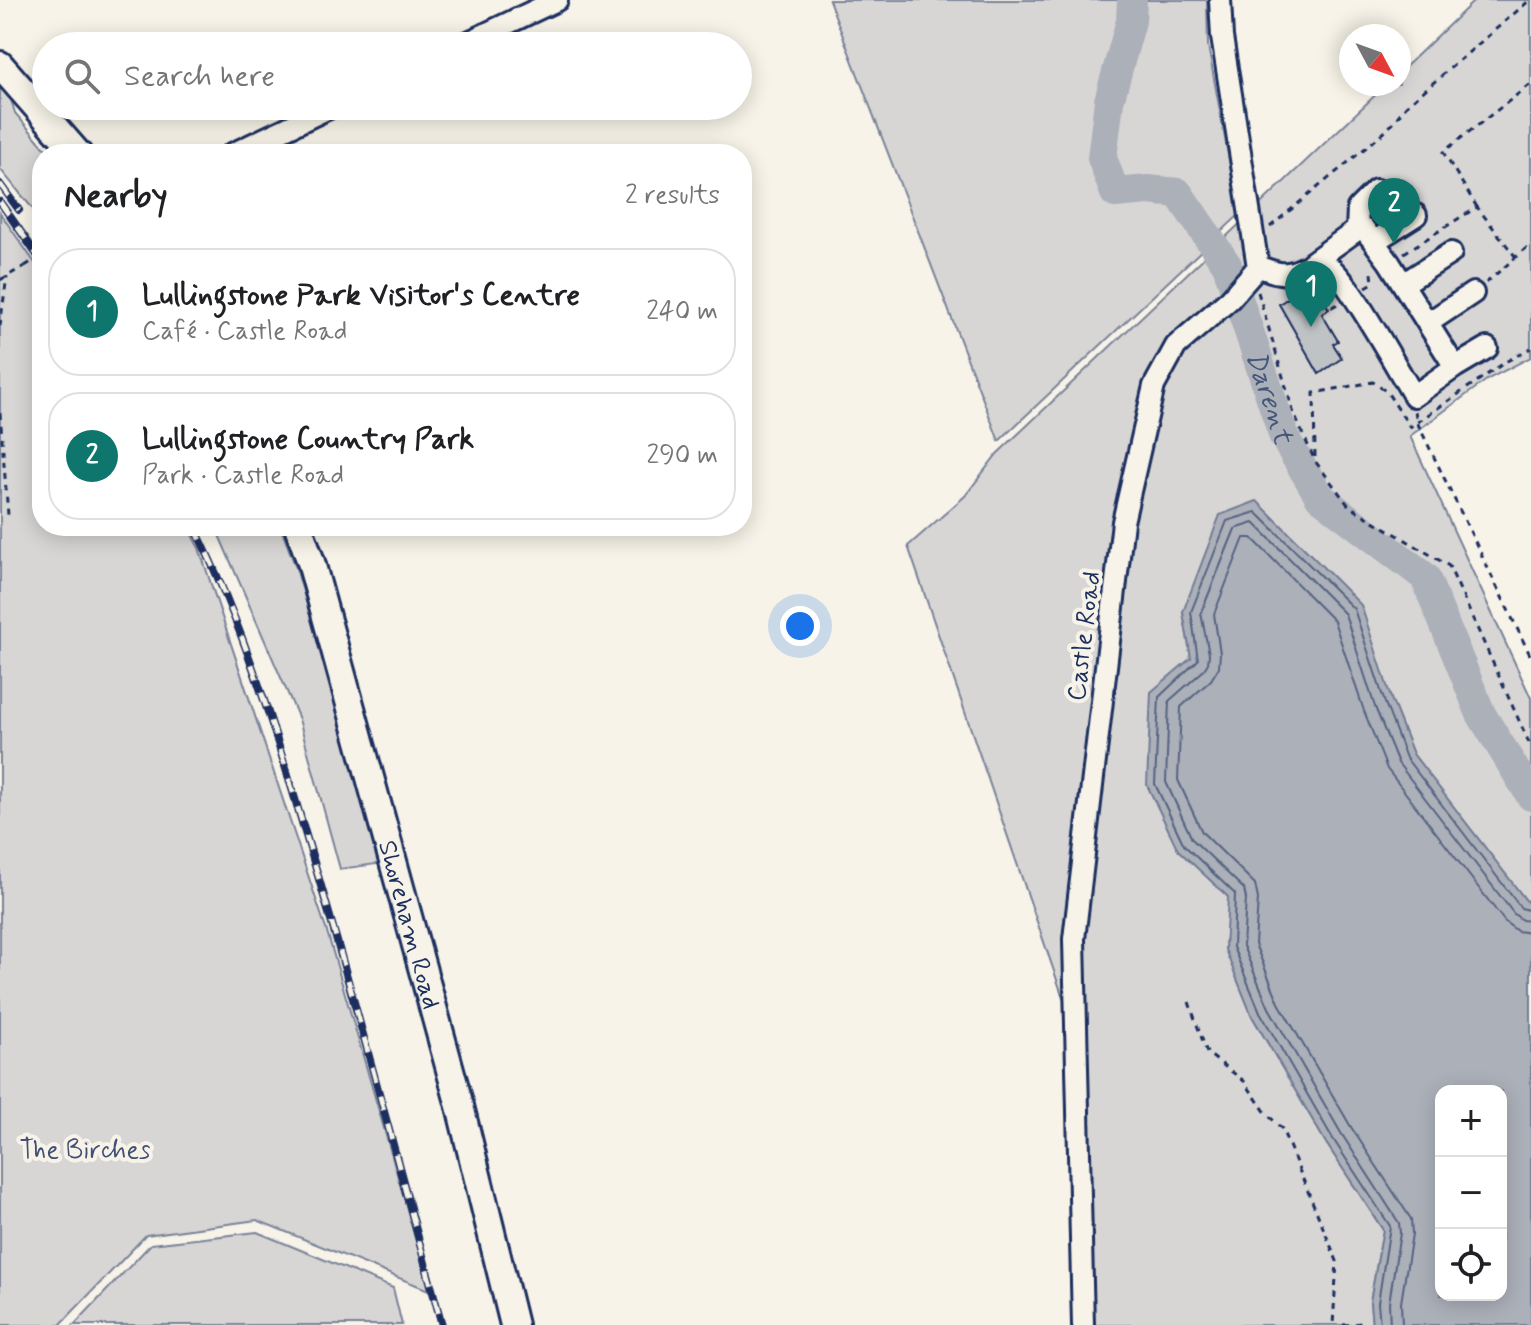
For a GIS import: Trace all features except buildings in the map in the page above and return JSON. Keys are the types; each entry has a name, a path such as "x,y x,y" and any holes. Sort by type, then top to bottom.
{"main road":[{"path":"0,65 32,102"},
{"path":"48,120 69,144"},
{"name":"Shoreham Road","path":"302,536 316,577 460,1106 514,1325"}],"street":[{"path":"490,32 557,0"},
{"path":"1220,0 1245,282 1277,273 1290,273 1311,263 1357,230 1365,230 1455,367"},
{"path":"253,144 304,120"},
{"path":"1357,230 1358,208 1376,190"},
{"path":"1375,241 1416,215"},
{"path":"1403,284 1451,253"},
{"path":"1311,263 1331,268 1352,294 1414,396 1487,348"},
{"name":"Castle Road","path":"1083,1325 1074,939 1123,522 1154,386 1176,346 1245,282"},
{"path":"1428,323 1473,293"}],"path":[{"path":"1259,231 1273,226 1318,189 1387,130 1406,106 1530,0"},
{"path":"1477,207 1443,152 1531,84"},
{"path":"1473,293 1531,244"},
{"path":"0,280 32,261"},
{"path":"0,326 7,276"},
{"path":"1245,282 1256,285 1294,414 1315,461 1349,506 1449,566 1531,747"},
{"path":"1315,461 1314,393 1373,382 1387,392 1410,427 1531,348"},
{"path":"1414,396 1417,422 1531,657"},
{"path":"0,413 8,515"},
{"path":"1189,1002 1207,1053 1244,1081 1266,1113 1282,1129 1337,1261 1333,1325"},
{"path":"1343,1325 1362,1323"}],"green space":[{"path":"829,0 1207,0 1208,46 1239,215 999,441"},
{"path":"1475,0 1531,0 1531,357 1488,379 1410,436 1531,698 1531,907 1413,754 1392,701 1183,612 1191,658 1178,850 1229,897 1225,949 1252,1016 1326,1143 1383,1230 1370,1302 1372,1325 1085,1325 1079,1044 908,546 965,496 997,454 1374,96 1411,96 1411,61"},
{"path":"0,81 8,89 15,113 41,144 32,144 32,208 0,169"},
{"name":"The Birches","path":"0,213 32,259 32,536 192,536 199,548 328,935 431,1291 257,1220 146,1235 60,1325 0,1325"},
{"path":"219,536 284,536 384,863 340,869 299,719"},
{"path":"257,1232 393,1288 402,1325 74,1325 151,1244"}],"water":[{"path":"1257,501 1361,605 1413,754 1531,907 1531,1325 1372,1325 1370,1302 1383,1230 1326,1143 1252,1016 1225,949 1228,897 1178,850 1147,785 1151,692 1191,658 1183,612 1220,515"}],"waterway":[{"name":"Darent","path":"1132,0 1131,21 1109,101 1102,158 1115,193 1148,190 1178,193 1227,265 1284,437 1320,497 1425,577 1481,714 1531,796"}],"railway":[{"path":"0,184 19,210"},
{"path":"0,202 32,248"},
{"path":"199,536 243,641 283,760 342,960 442,1325"}],"place":[{"name":"Lullingstone Country Park","path":"1394,244"},
{"name":"Lullingstone Park Visitor's Centre","path":"1311,327"}]}
